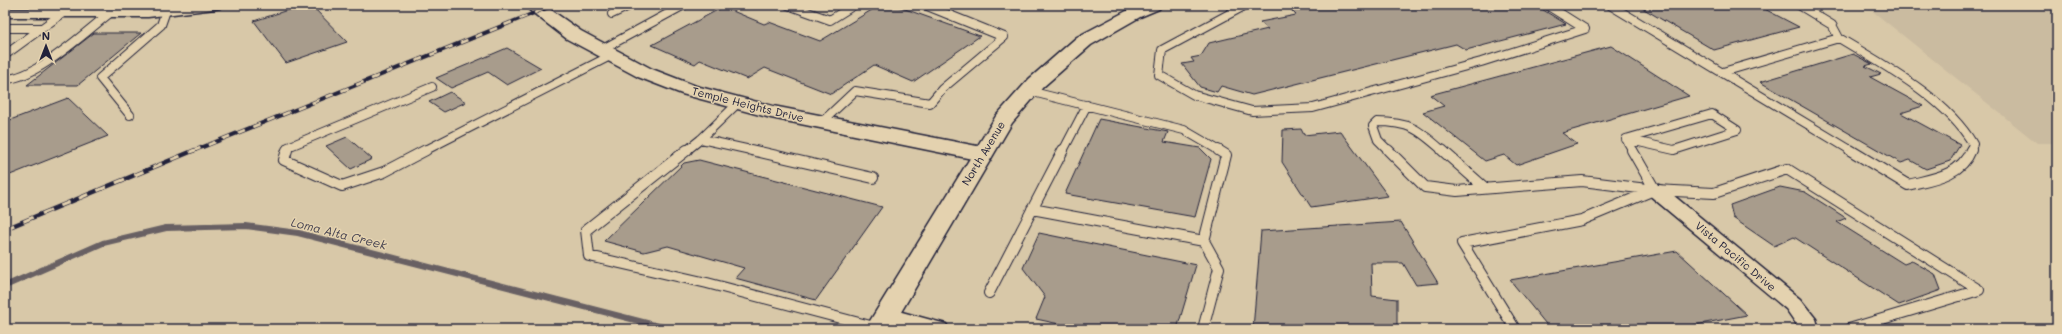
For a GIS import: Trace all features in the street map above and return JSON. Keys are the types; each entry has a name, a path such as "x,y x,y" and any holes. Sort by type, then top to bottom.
{"street":[{"path":"5,13 110,13 215,5"},
{"name":"Temple Heights Drive","path":"532,5 574,35 607,53 645,73 689,90 771,112 982,154"},
{"name":"North Avenue","path":"881,324 1003,120 1029,91 1084,42 1134,13 1153,5"},
{"name":"Vista Pacific Drive","path":"1655,190 1793,304 1808,324 1808,329"},
{"path":"881,324 938,329"}],"lane":[{"path":"612,14 631,5"},
{"path":"432,87 288,148 284,160 342,186 384,172 607,53 684,5"},
{"path":"788,5 830,20 854,5"},
{"path":"822,122 855,91 930,103 942,89 1004,37 925,5"},
{"path":"1246,5 1162,50 1159,75 1194,95 1252,111 1313,108 1481,62 1585,29 1547,5"},
{"path":"1610,5 1908,185 1960,168 1969,157 1973,144 1966,129 1942,108 1872,57 1839,38 1832,25 1799,5"},
{"path":"130,115 100,78 161,25 167,8"},
{"path":"5,55 63,13"},
{"path":"5,79 12,79 36,70 110,13"},
{"path":"5,28 42,28"},
{"path":"1723,72 1839,38"},
{"path":"1029,91 1184,130 1226,155 1204,241 1219,268 1204,329"},
{"path":"738,103 701,139 586,230 589,256 881,324"},
{"path":"989,293 1087,105"},
{"path":"1712,114 1737,130 1674,150 1626,139 1712,114"},
{"path":"1485,188 1418,129 1393,122 1377,122 1373,126 1378,140 1425,187 1457,191 1582,181 1655,190 1714,193 1787,169 1979,290 1849,329"},
{"path":"701,139 873,178"},
{"path":"1626,139 1655,190"},
{"path":"1514,329 1462,243 1582,220 1655,190"},
{"path":"1032,209 1204,241"}],"shaded area":[{"path":"1865,5 2057,5 2057,143 2037,143"}],"building":[{"path":"303,5 311,5 347,42 286,63 254,21"},
{"path":"880,5 894,5 980,36 913,82 874,65 831,94 765,68 747,79 700,60 695,64 652,45 723,7 764,24 769,22 820,41"},
{"path":"1286,5 1535,5 1566,24 1466,50 1456,44 1252,95 1221,86 1217,92 1200,87 1182,64 1194,62 1191,58 1201,56 1209,43 1268,29 1260,22 1296,15"},
{"path":"1637,5 1757,5 1799,27 1714,50"},
{"path":"94,33 141,33 78,85 27,85"},
{"path":"1611,46 1689,96 1562,133 1577,144 1516,165 1504,155 1485,161 1423,112 1444,106 1430,95"},
{"path":"507,48 541,68 507,85 488,72 451,88 436,78"},
{"path":"1853,54 1872,64 1865,66 1881,74 1870,77 1923,106 1901,113 1960,145 1950,161 1926,169 1910,160 1901,163 1760,82"},
{"path":"450,92 466,102 444,112 429,102"},
{"path":"68,98 108,136 5,177 5,122"},
{"path":"1099,119 1168,132 1164,142 1200,148 1211,159 1195,217 1065,194"},
{"path":"1301,129 1304,135 1340,131 1388,196 1311,207 1282,162 1283,130"},
{"path":"347,137 372,159 351,169 326,146"},
{"path":"699,160 882,207 816,300 735,278 744,268 668,246 644,252 604,241 684,163"},
{"path":"1780,187 1805,192 1846,218 1837,222 1904,264 1912,261 1935,274 1941,290 1899,305 1794,237 1774,246 1733,218 1730,205"},
{"path":"1401,222 1438,283 1416,285 1403,263 1371,263 1372,296 1397,299 1397,328 1374,325 1374,329 1253,329 1261,231"},
{"path":"1039,233 1196,265 1177,329 1083,329 1036,319 1045,297 1023,268"},
{"path":"1677,251 1747,315 1674,329 1550,329 1510,280"}],"waterway":[{"name":"Loma Alta Creek","path":"5,286 103,243 166,228 246,226 298,233 670,329"}],"railway":[{"path":"193,151 554,5"},
{"path":"5,229 195,150"}]}
